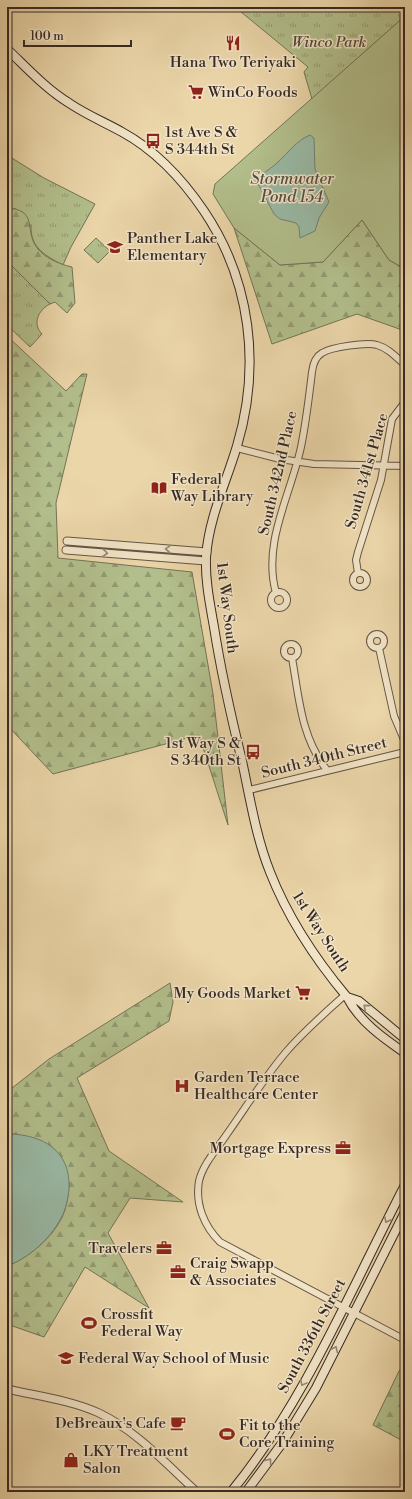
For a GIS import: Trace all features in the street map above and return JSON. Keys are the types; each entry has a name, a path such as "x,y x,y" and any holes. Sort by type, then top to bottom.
{"main road":[{"name":"1st Way South","path":"7,50 62,99 124,133 154,155 187,188 204,211 230,261 242,294 250,334 250,378 244,422 237,448 214,513 206,552 211,612 222,675 262,848 281,898 299,931 346,996 352,1008 372,1028 405,1053"},
{"name":"1st Way South","path":"346,996 359,1001 405,1039"},
{"name":"South 336th Street","path":"231,1492 257,1458 290,1406 343,1307 405,1185"},
{"name":"South 336th Street","path":"246,1492 300,1416 405,1212"}],"street":[{"name":"South 342nd Place","path":"276,593 273,570 275,537 302,441 315,360 328,350 360,344 372,344 382,347 405,365"},
{"name":"South 341st Place","path":"358,572 356,560 359,546 385,465 392,419 405,402"},
{"path":"237,448 297,462 329,465 405,466"},
{"path":"67,541 206,552"},
{"path":"66,550 206,561"},
{"path":"379,648 394,716 405,742"},
{"path":"292,658 306,731 315,754 327,770"},
{"name":"South 340th Street","path":"249,790 405,752"},
{"path":"346,996 310,1027 285,1053 206,1164 198,1188 201,1214 208,1227 220,1242 405,1340"},
{"path":"7,1389 76,1404 108,1417 136,1436 197,1492"}],"green space":[{"name":"Winco Park","path":"235,7 280,7 320,10 357,7 405,7 405,16 312,99 304,72 308,67"},
{"path":"405,16 405,269 389,260 362,220 323,262 280,265 234,228 213,194 215,184"},
{"path":"7,155 44,178 95,204 71,247 63,265 45,255 36,246 31,234 31,226 16,209 7,208"},
{"path":"7,208 16,209 26,215 34,243 40,252 55,262 72,267 75,303 67,313 55,302 50,304 7,261"},
{"path":"362,220 389,260 405,269 405,331 357,314 272,344 234,228 280,265 323,262"},
{"path":"96,238 110,251 98,263 84,250"},
{"path":"7,261 50,304 42,310 38,318 37,326 42,334 30,347 7,325"},
{"path":"7,336 66,391 82,374 87,374 56,503 58,558 192,572 213,694 228,825 199,735 53,774 7,725"},
{"path":"170,983 173,1002 169,1021 77,1078 109,1151 183,1202 130,1198 108,1233 149,1308 85,1267 44,1337 7,1324 7,1266 35,1250 58,1225 66,1206 69,1182 41,1141 16,1134 7,1134 7,1092 49,1059"},
{"path":"405,1365 405,1442 373,1425 399,1371"}],"water":[{"name":"Stormwater Pond 154","path":"310,135 314,138 315,169 329,202 319,218 315,231 300,238 299,227 296,223 280,219 274,214 257,182 264,173 275,165 305,137"},
{"path":"7,1134 32,1137 43,1141 52,1147 59,1154 65,1164 68,1175 69,1189 64,1211 51,1233 31,1253 7,1266"}],"place":[{"name":"Hana Two Teriyaki","path":"233,43"},
{"name":"WinCo Foods","path":"196,92"},
{"name":"1st Ave S & S 344th St","path":"153,141"},
{"name":"Panther Lake Elementary","path":"115,247"},
{"name":"Federal Way Library","path":"159,488"},
{"name":"1st Way S & S 340th St","path":"253,752"},
{"name":"My Goods Market","path":"303,993"},
{"name":"Garden Terrace Healthcare Center","path":"182,1086"},
{"name":"Mortgage Express","path":"343,1148"},
{"name":"Travelers","path":"164,1248"},
{"name":"Craig Swapp & Associates","path":"178,1272"},
{"name":"Crossfit Federal Way","path":"89,1323"},
{"name":"Federal Way School of Music","path":"66,1358"},
{"name":"DeBreaux's Cafe","path":"178,1423"},
{"name":"Fit to the Core Training","path":"227,1434"},
{"name":"LKY Treatment Salon","path":"71,1460"}]}
